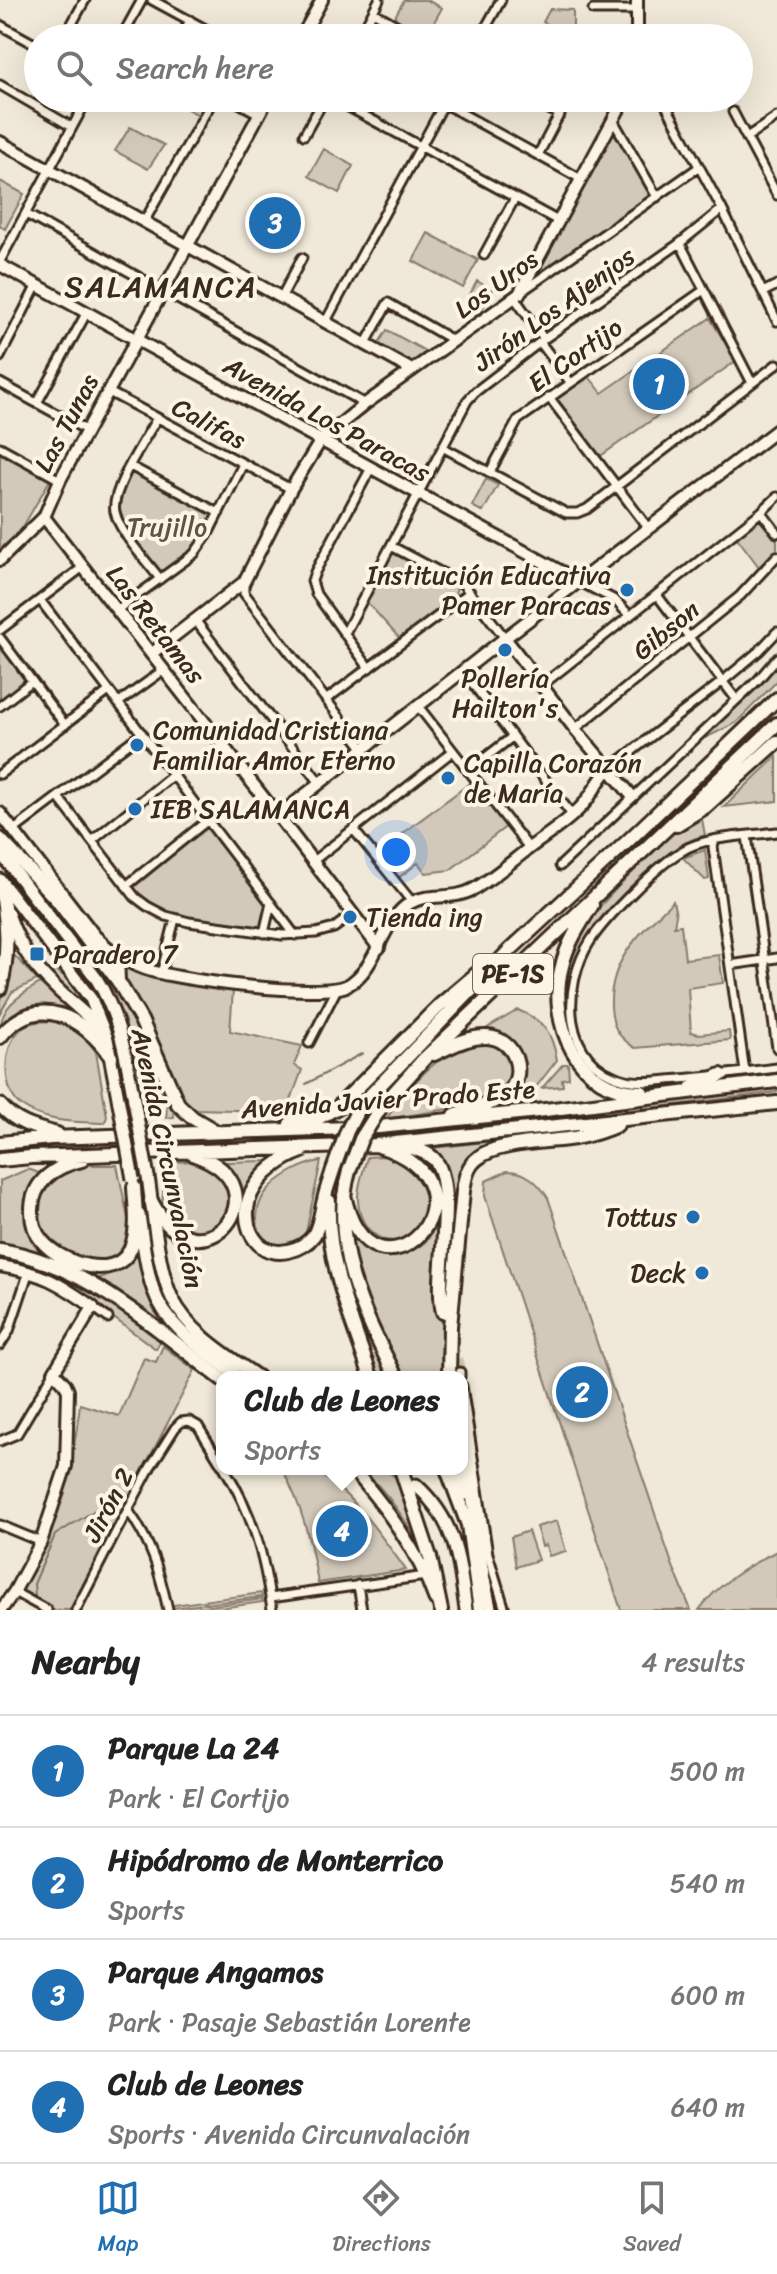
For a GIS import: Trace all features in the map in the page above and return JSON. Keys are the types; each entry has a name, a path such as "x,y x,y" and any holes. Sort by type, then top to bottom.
{"highway":[{"name":"PE-1S","path":"369,1371 332,1252 329,1208 333,1170 360,1106 510,950 777,699"},
{"name":"PE-1S","path":"393,1371 352,1277 343,1234 344,1195 361,1139 381,1107 424,1059 777,724"},
{"path":"663,832 705,807 777,742"},
{"path":"0,839 57,900 118,981 141,1020 178,1104 218,1133"},
{"path":"48,874 57,900"},
{"path":"0,881 8,944 0,988"},
{"path":"602,889 572,940 561,966 559,1004 574,1055 587,1071 610,1086 630,1092 679,1094 721,1075"},
{"path":"261,1131 315,1120 338,1107 462,985 510,950"},
{"path":"117,955 118,981"},
{"path":"0,1037 10,1026 28,1016 58,1014 84,1026 111,1057"},
{"path":"424,1059 469,1040 490,1037 508,1046 517,1064 515,1081 503,1096 435,1122"},
{"name":"Avenida Javier Prado Este","path":"2,1143 68,1137 379,1127 777,1081"},
{"name":"Avenida Javier Prado Este","path":"0,1160 400,1144 777,1103"},
{"path":"0,1105 23,1124 68,1137"},
{"path":"456,1371 450,1327 462,1203 471,1165 482,1155 499,1148 588,1135 632,1119"},
{"path":"400,1144 434,1158 441,1173 444,1226 440,1295 443,1312"},
{"path":"344,1195 356,1229 374,1245 400,1247 413,1242 425,1230 430,1221 432,1204 423,1176 410,1161 376,1145"},
{"path":"311,1149 275,1165 254,1189 248,1204 247,1220 256,1242 264,1248 280,1252 297,1249 311,1239 319,1222 333,1170"},
{"path":"151,1201 168,1225 187,1237 208,1237 228,1224 236,1202 232,1182 213,1162 184,1152"},
{"path":"106,1154 64,1165 42,1181 32,1210 34,1225 43,1242 56,1252 91,1267 107,1267 120,1262 129,1252 135,1234 134,1183"},
{"path":"0,1250 34,1258 91,1283 216,1375"},
{"path":"403,1475 430,1557 440,1610"},
{"path":"449,1475 468,1525"},
{"path":"461,1475 480,1610"}],"main road":[{"name":"Avenida Circunvalación","path":"0,852 96,978 120,1029 167,1284 177,1307 200,1334 250,1371"},
{"name":"Avenida Circunvalación","path":"0,881 96,1007 111,1057 150,1277 161,1306 187,1337 230,1371"},
{"path":"5,906 26,955 44,977 93,1021 107,1039"},
{"path":"355,1475 398,1526 426,1576 440,1610"},
{"path":"416,1485 429,1496 449,1526 459,1563 466,1610"}],"street":[{"path":"72,24 85,0"},
{"path":"129,24 142,0"},
{"path":"152,0 197,24"},
{"path":"309,24 322,0"},
{"path":"367,24 379,0"},
{"path":"488,24 501,0"},
{"path":"593,10 637,5"},
{"path":"373,12 394,24"},
{"path":"188,24 190,20"},
{"path":"0,25 24,38"},
{"path":"0,85 24,99"},
{"path":"46,112 72,127"},
{"path":"0,263 80,112"},
{"path":"144,222 206,112"},
{"path":"255,112 259,114"},
{"path":"304,135 317,112"},
{"path":"357,112 558,221"},
{"path":"326,321 440,112"},
{"path":"465,112 581,179"},
{"path":"555,112 560,115"},
{"path":"538,155 561,112"},
{"path":"570,382 516,295 617,112"},
{"path":"670,112 777,321"},
{"path":"733,112 777,195"},
{"name":"Las Tunas","path":"0,560 44,517 86,430 259,114"},
{"path":"747,137 777,117"},
{"path":"613,120 657,197"},
{"path":"0,142 412,370"},
{"name":"Los Uros","path":"244,582 291,489 321,440 412,370 699,167"},
{"path":"484,255 515,198"},
{"name":"Jirón Los Ajenjos","path":"345,633 467,401 475,392 722,209"},
{"path":"26,214 365,404"},
{"path":"680,243 752,383"},
{"path":"282,296 302,258"},
{"path":"536,262 540,271 547,274"},
{"name":"Avenida Los Paracas","path":"0,263 615,600 630,616"},
{"path":"0,357 37,285"},
{"path":"763,292 777,285"},
{"name":"El Cortijo","path":"490,472 518,420 704,290"},
{"path":"366,343 388,303 454,341"},
{"path":"37,403 87,312"},
{"path":"0,332 10,338"},
{"path":"444,448 566,513 577,513 587,509 777,364"},
{"path":"0,383 86,430"},
{"name":"Califas","path":"107,391 291,489"},
{"path":"549,397 649,529"},
{"path":"157,418 115,496 115,511 121,526 160,579"},
{"path":"278,816 777,430"},
{"path":"0,447 60,480"},
{"path":"117,610 194,554 207,536 243,464"},
{"path":"130,466 219,513"},
{"path":"369,668 316,594 312,581 371,468"},
{"path":"541,686 777,497"},
{"path":"761,512 777,533"},
{"name":"Las Retamas","path":"44,517 379,948"},
{"path":"391,546 463,584 575,729 632,796"},
{"name":"Gibson","path":"575,729 740,596 777,556"},
{"path":"0,630 83,567"},
{"path":"151,654 244,582"},
{"path":"244,582 244,593 364,749"},
{"path":"327,699 470,592"},
{"path":"657,595 736,699"},
{"path":"40,600 295,935"},
{"path":"195,620 320,783"},
{"path":"0,813 95,936 131,963 161,974 244,986 315,991 337,989 357,978 402,909 421,899 462,895 484,883 572,815 609,769 723,681 777,632"},
{"path":"0,638 65,725"},
{"path":"560,866 777,658"},
{"path":"118,703 164,670"},
{"path":"463,671 572,815"},
{"path":"0,706 32,681"},
{"path":"0,774 109,691"},
{"path":"418,706 529,848"},
{"path":"14,830 142,733"},
{"path":"468,771 512,737"},
{"path":"313,861 453,751"},
{"path":"93,840 173,775"},
{"path":"58,797 126,886 147,906 175,919 295,935 334,928 353,914"},
{"path":"126,886 208,820"},
{"path":"353,829 412,902"},
{"path":"777,832 715,840 692,845 679,852 599,929 579,964 572,996 577,1038 584,1054 596,1068 612,1076 639,1082 777,1068"},
{"path":"747,836 775,1014 777,1048"},
{"path":"715,840 713,847 745,1072"},
{"path":"264,933 271,903"},
{"path":"161,974 175,919"},
{"path":"730,965 777,958"},
{"path":"309,1043 337,989"},
{"path":"0,1266 29,1271 61,1285 108,1318"},
{"path":"0,1345 9,1331 29,1271"},
{"path":"0,1441 17,1434 93,1307"},
{"path":"1,1610 41,1542 66,1466 68,1391 54,1372"},
{"name":"Jirón 2","path":"76,1610 151,1466 181,1422 189,1421 198,1426 216,1456"},
{"path":"468,1425 488,1554 505,1610"},
{"path":"468,1472 491,1610"},
{"path":"227,1475 253,1522 266,1565 272,1610"},
{"path":"128,1510 142,1531 158,1566 168,1610"},
{"path":"115,1534 129,1524 142,1531"},
{"path":"0,1525 41,1542"},
{"path":"270,1598 426,1576"},
{"path":"358,1585 362,1610"},
{"path":"14,1592 47,1610"}],"green space":[{"path":"404,0 427,0 442,8 433,24 392,22"},
{"path":"550,9 573,10 573,24 543,22"},
{"path":"613,125 653,195 545,270 540,266"},
{"path":"130,127 164,145 148,169 115,151"},
{"path":"324,149 353,166 339,193 309,176"},
{"path":"0,181 24,194 5,229 0,226"},
{"path":"269,202 297,218 282,245 254,229"},
{"path":"428,233 478,260 463,288 413,261"},
{"path":"477,281 493,290 479,314 464,306"},
{"path":"710,318 736,361 599,457 555,397 587,374 602,393"},
{"path":"387,330 429,353 410,364 377,346"},
{"path":"0,451 50,480 20,532 0,549"},
{"name":"Trujillo","path":"131,471 214,515 191,552 161,574 133,538 117,508 121,488"},
{"path":"486,479 498,485 483,512 472,506"},
{"path":"757,518 777,539 777,550 759,567 735,535"},
{"path":"391,554 457,587 454,598 400,639 365,600"},
{"path":"0,643 30,682 0,704"},
{"path":"777,662 777,681 736,723 705,738"},
{"path":"777,756 777,801 724,807"},
{"path":"473,781 508,825 450,870 426,873 418,863 397,879 376,853"},
{"path":"702,819 705,835 675,849 652,868 603,919 577,958 569,979 566,1002 569,1025 579,1049 576,1052 571,1043 561,994 572,946 594,913 638,865 672,833"},
{"path":"207,828 266,903 260,928 209,922 176,914 160,908 133,888"},
{"path":"705,850 709,879 705,880 683,858"},
{"path":"673,901 676,915 674,926 681,925 685,959 719,955 723,983 688,988 691,1032 729,1031 730,1040 635,1048 620,1035 613,1020 611,1006 615,974 639,935"},
{"path":"14,955 37,980 12,992 0,1013 0,1001"},
{"path":"110,962 163,980 233,990 230,1031 302,1046 294,1065 302,1070 288,1108 275,1111 192,1109 183,1099 153,1030"},
{"path":"53,969 75,986 89,1010 46,974"},
{"path":"105,972 140,1029 174,1117 166,1118 165,1098 160,1090 142,1083 124,1019 100,976"},
{"path":"40,983 74,1012 50,1007 33,1008 0,1032 7,1008"},
{"path":"518,1010 545,1029 557,1060 536,1087 511,1095 520,1061 484,1030"},
{"path":"54,1021 82,1033 96,1052 107,1116 105,1123 50,1118 30,1111 13,1097 6,1063 13,1039 29,1024"},
{"path":"490,1041 508,1050 514,1076 505,1091 474,1105 386,1119 418,1079 443,1058 457,1049"},
{"path":"563,1064 568,1064 569,1078 562,1079 563,1086 542,1088"},
{"path":"777,1085 777,1092 598,1115 598,1110"},
{"path":"486,1142 462,1165 454,1239 448,1240 447,1184 442,1159 432,1148"},
{"path":"385,1156 413,1173 425,1201 420,1226 407,1237 397,1240 380,1238 373,1233 359,1210 359,1189 367,1157"},
{"path":"202,1161 229,1182 231,1208 218,1229 183,1233 162,1208 165,1162"},
{"path":"270,1161 250,1182 241,1197 236,1176 226,1162"},
{"path":"321,1161 306,1232 296,1245 279,1246 269,1242 259,1230 257,1222 259,1206 266,1192 291,1172"},
{"path":"76,1165 117,1165 131,1233 127,1248 108,1263 60,1249 42,1233 38,1222 37,1209 42,1190 55,1176"},
{"path":"28,1169 39,1173 40,1177 29,1206 44,1256 0,1243 0,1181"},
{"path":"507,1171 531,1178 548,1198 672,1564 691,1610 621,1610 485,1196 486,1181"},
{"path":"440,1216 433,1301 444,1327 441,1355 443,1371 402,1371 363,1289 351,1232 376,1250 391,1253 413,1249 424,1244"},
{"path":"136,1245 153,1309 173,1336 99,1278 122,1267"},
{"path":"0,1255 51,1268 92,1289 161,1340 156,1349 60,1281 34,1268 0,1259"},
{"path":"353,1301 388,1371 376,1371"},
{"path":"163,1346 195,1370 71,1610 53,1610 20,1591 43,1547 60,1501 80,1404 119,1416 144,1358 156,1362"},
{"path":"285,1475 319,1475 326,1479 352,1501 406,1570 318,1583 305,1524"},
{"path":"368,1475 393,1475 397,1478 419,1545 394,1504"},
{"path":"557,1521 566,1551 549,1556 536,1527"},
{"path":"528,1531 538,1560 516,1567 511,1537"},
{"path":"777,1551 777,1610 699,1610 734,1576"},
{"path":"261,1593 262,1597 174,1608 173,1605"},
{"path":"262,1599 263,1602 206,1610 180,1610"}],"waterway":[{"path":"306,1084 363,1053"},
{"path":"35,1596 34,1584 55,1535 100,1507"}],"tunnel":[{"path":"451,1342 460,1371"}],"place":[{"name":"Parque Angamos","path":"275,223"},
{"name":"Parque La 24","path":"659,384"},
{"name":"Institución Educativa Pamer Paracas","path":"627,590"},
{"name":"Pollería Hailton's","path":"505,650"},
{"name":"Comunidad Cristiana Familiar Amor Eterno","path":"137,745"},
{"name":"Capilla Corazón de María","path":"448,778"},
{"name":"IEB SALAMANCA","path":"135,809"},
{"name":"Tienda ing","path":"350,917"},
{"name":"Paradero 7","path":"37,954"},
{"name":"Tottus","path":"693,1217"},
{"name":"Deck","path":"702,1273"},
{"name":"Hipódromo de Monterrico","path":"582,1392"},
{"name":"Club de Leones","path":"342,1531"}],"district":[{"name":"SALAMANCA","path":"161,287"}]}
